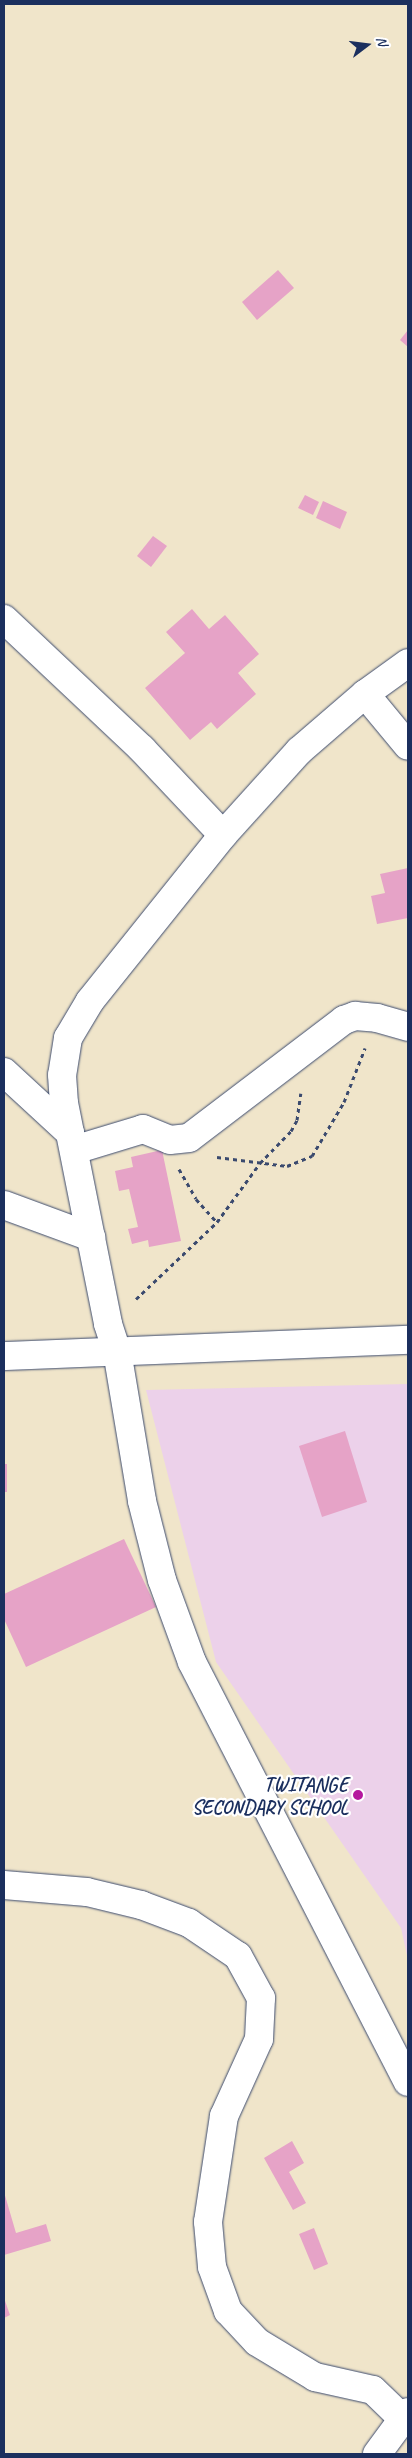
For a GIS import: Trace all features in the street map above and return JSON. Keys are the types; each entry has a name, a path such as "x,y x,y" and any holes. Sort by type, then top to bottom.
{"street":[{"path":"4,619 142,749 223,836"},
{"path":"408,663 365,694 299,751 223,836 90,1001 68,1038 62,1075 72,1141 108,1324 116,1351 142,1501 162,1580 192,1662 408,2082"},
{"path":"365,694 408,746"},
{"path":"72,1141 143,1129 170,1140 189,1138 344,1020 355,1016 377,1018 408,1027"},
{"path":"4,1072 72,1141"},
{"path":"4,1205 91,1237"},
{"path":"4,1356 408,1340"},
{"path":"4,1885 87,1892 140,1905 189,1923 238,1956 262,1998 258,2039 224,2116 208,2222 212,2267 228,2311 258,2342 315,2377 373,2390 406,2415 377,2454"}],"path":[{"path":"260,1163 287,1166 312,1156 344,1102 377,1018"},
{"path":"108,1324 217,1222 260,1163 297,1120 312,1044"},
{"path":"170,1140 186,1186 217,1222"}],"shaded area":[{"name":"TWITANGE SECONDARY SCHOOL","path":"408,1384 408,1960 401,1928 216,1662 146,1390"}],"building":[{"path":"278,270 294,288 257,320 242,302"},
{"path":"408,330 408,347 400,340"},
{"path":"305,495 319,502 313,515 298,508"},
{"path":"323,501 347,512 340,529 316,518"},
{"path":"153,536 167,546 151,567 137,556"},
{"path":"192,609 209,629 225,615 259,654 238,673 256,694 217,729 211,722 190,740 145,688 185,653 166,632"},
{"path":"408,868 408,918 377,924 371,896 385,893 380,874"},
{"path":"162,1150 181,1241 149,1247 148,1240 132,1244 128,1229 138,1227 129,1189 119,1191 115,1171 133,1167 131,1157"},
{"path":"345,1431 367,1502 322,1517 299,1446"},
{"path":"4,1464 7,1464 7,1492 4,1492"},
{"path":"124,1539 156,1607 26,1667 4,1619 4,1594"},
{"path":"292,2141 304,2163 289,2172 306,2203 293,2210 264,2158"},
{"path":"4,2192 16,2233 46,2224 51,2241 4,2255"},
{"path":"314,2228 328,2264 314,2270 299,2234"},
{"path":"4,2298 10,2315 4,2318"}],"place":[{"name":"TWITANGE SECONDARY SCHOOL","path":"358,1795"}]}
